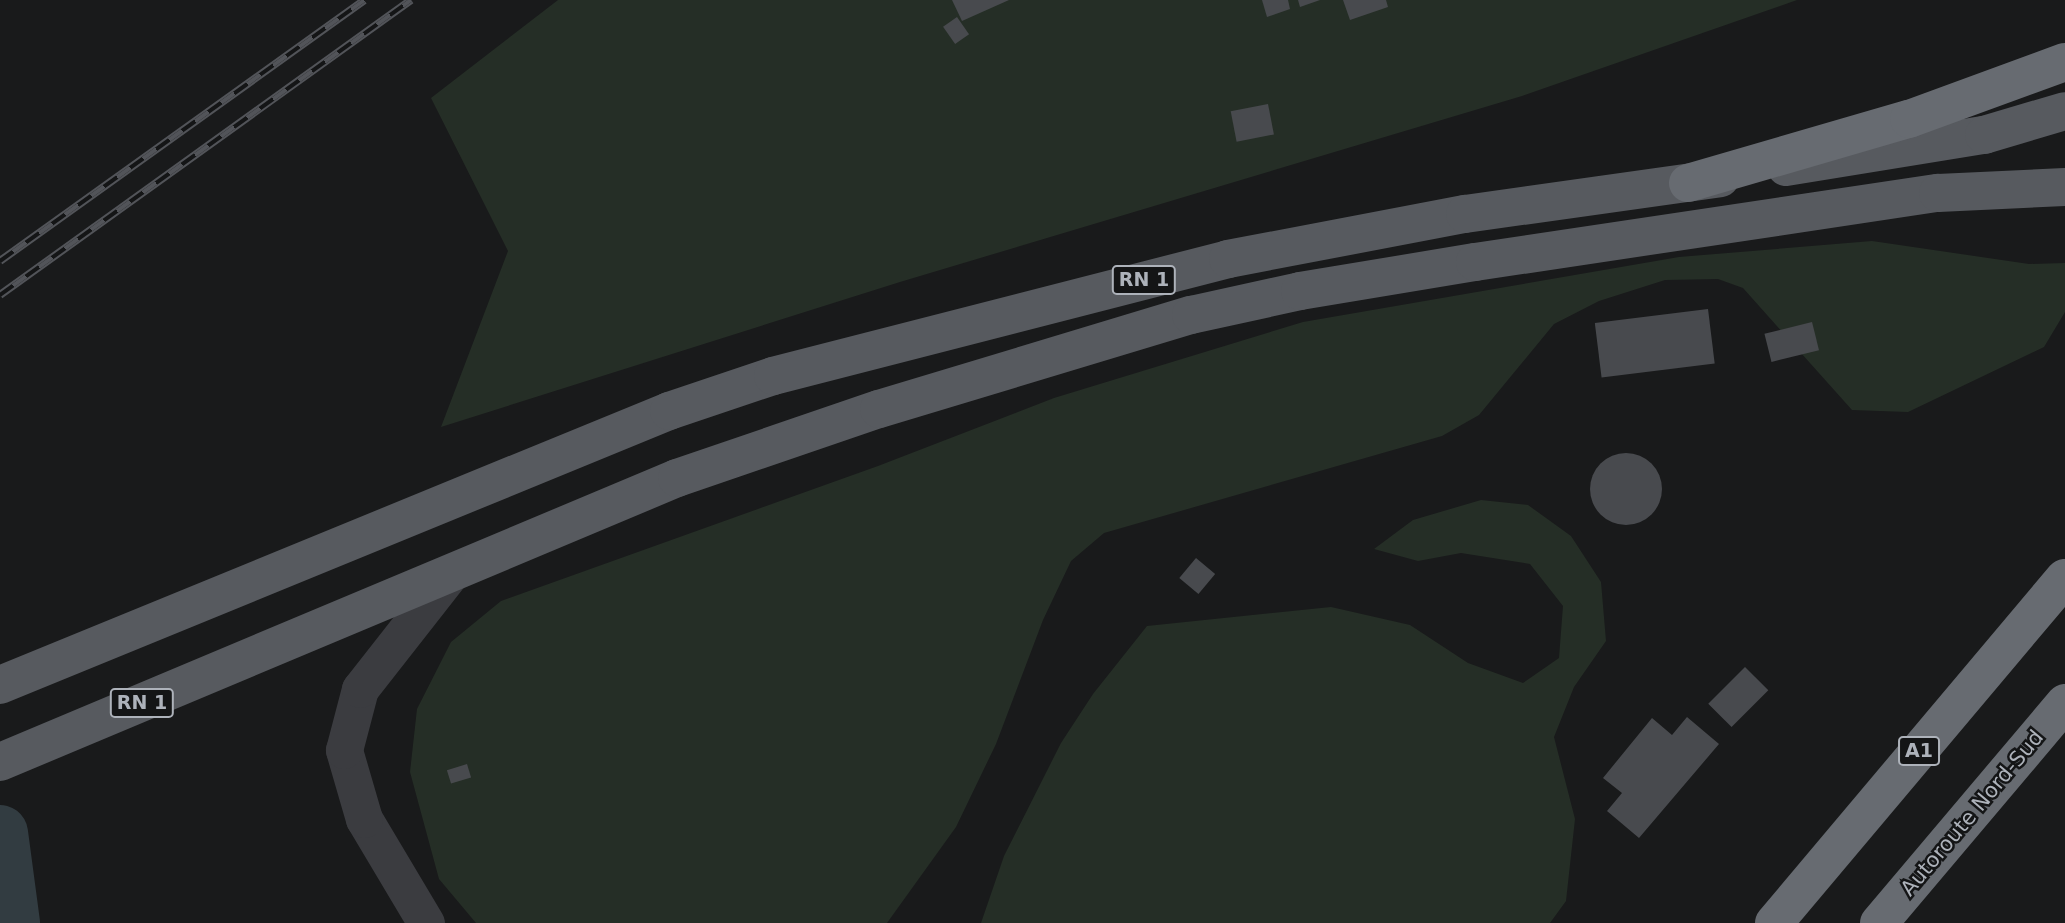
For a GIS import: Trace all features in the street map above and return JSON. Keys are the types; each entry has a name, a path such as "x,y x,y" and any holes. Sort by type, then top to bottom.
{"highway":[{"path":"1688,183 1909,119 2065,62"},
{"name":"A1","path":"1774,923 2065,578"},
{"name":"Autoroute Nord-Sud","path":"1879,923 2065,703"}],"main road":[{"name":"RN 1","path":"0,685 669,411 880,345 1242,256 1465,214 1688,183 1984,135 2065,111"},
{"name":"RN 1","path":"0,762 451,573 779,441 1191,316 1300,291 1475,262 1938,193 2065,187"}],"street":[{"path":"426,923 364,819 344,750 360,689 451,573"}],"shaded area":[{"path":"558,0 1797,0 1522,96 900,282 441,427 508,251 431,98"},
{"path":"1872,241 2029,264 2065,263 2065,312 2044,347 1908,412 1852,410 1743,288 1718,279 1665,280 1599,301 1554,324 1479,415 1442,436 1104,533 1071,561 1043,620 996,744 956,827 887,923 476,923 439,879 410,772 417,709 451,642 501,601 878,466 1054,398 1303,322 1679,257"},
{"path":"1481,500 1528,505 1571,536 1601,582 1606,641 1574,687 1554,737 1575,819 1566,901 1550,923 981,923 1004,856 1061,743 1093,694 1147,626 1331,607 1410,625 1468,663 1523,683 1559,658 1563,606 1530,564 1461,553 1418,561 1374,549 1413,520"}],"building":[{"path":"952,0 1009,0 962,21"},
{"path":"1262,0 1288,0 1290,9 1267,17"},
{"path":"1298,0 1320,0 1300,7"},
{"path":"1343,0 1386,0 1388,7 1350,20"},
{"path":"957,17 969,34 955,44 943,27"},
{"path":"1268,104 1274,134 1237,142 1231,111"},
{"path":"1708,309 1715,364 1602,377 1595,323"},
{"path":"1812,322 1819,350 1771,362 1764,334"},
{"path":"1626,453 1646,459 1656,469 1662,489 1656,509 1646,519 1626,525 1606,519 1596,509 1590,489 1596,469 1606,459"},
{"path":"1196,558 1215,574 1198,594 1179,578"},
{"path":"1745,667 1768,690 1732,727 1708,704"},
{"path":"1687,717 1719,744 1639,838 1607,811 1622,793 1603,778 1652,718 1672,735"},
{"path":"467,764 471,777 451,784 447,770"}],"waterway":[{"path":"0,833 12,923"}],"railway":[{"path":"0,261 364,0"},
{"path":"0,295 411,0"}]}
